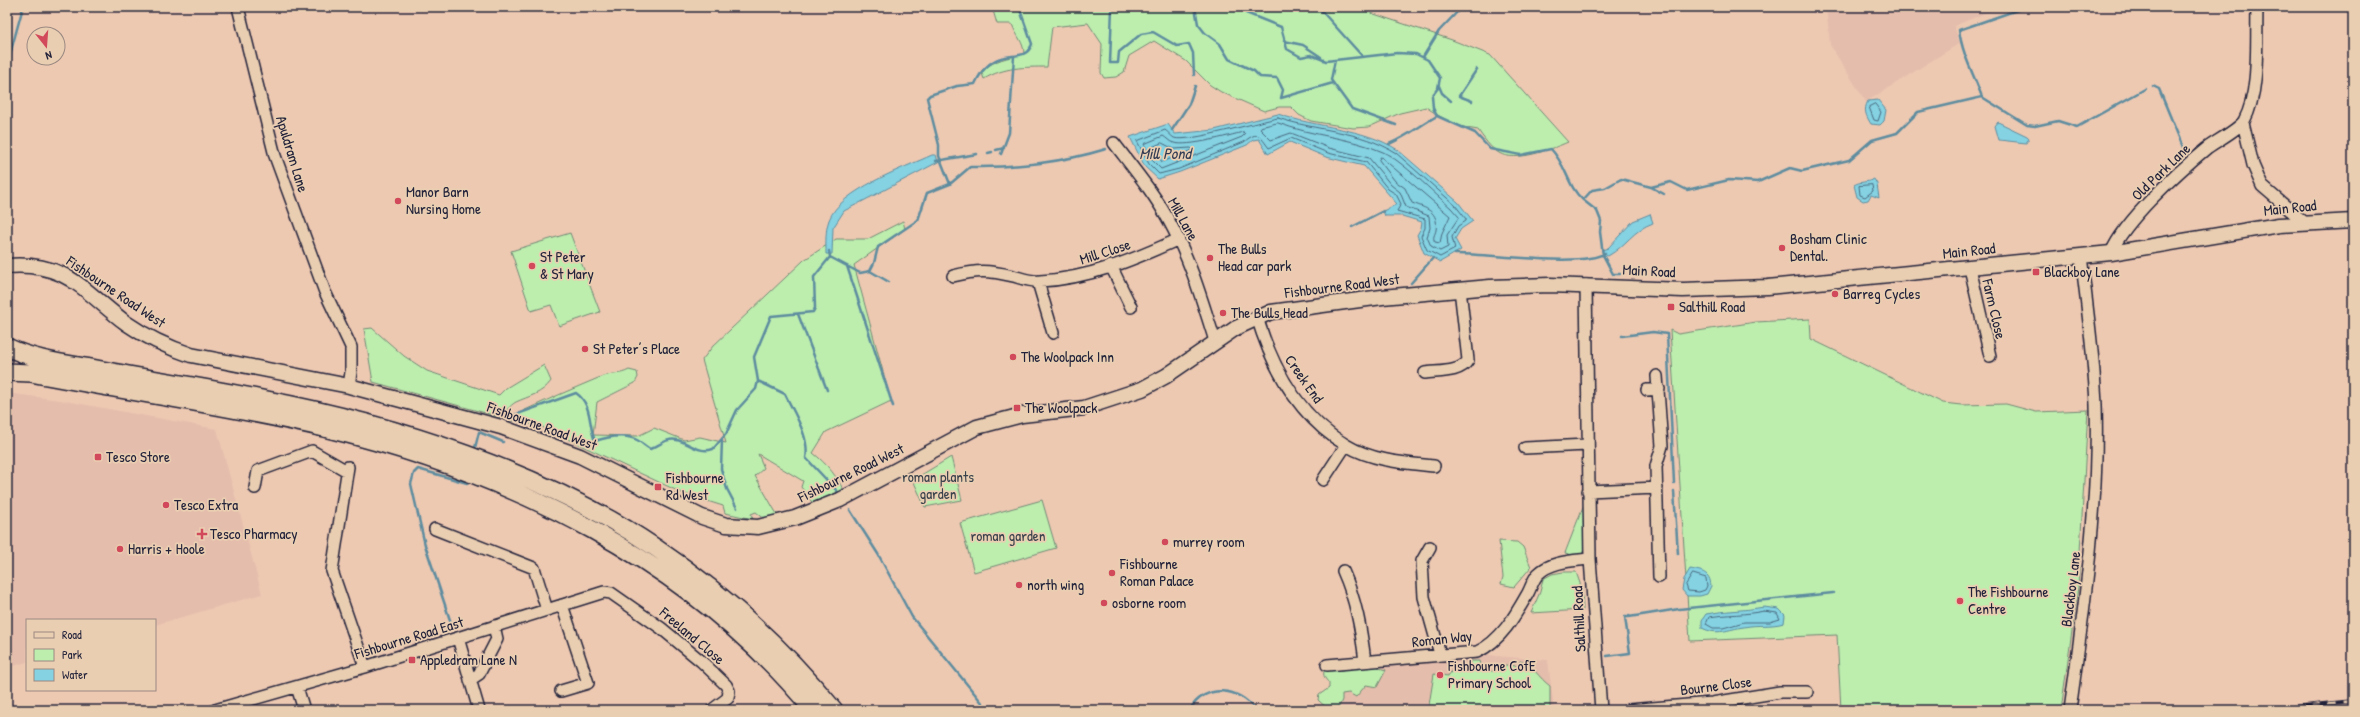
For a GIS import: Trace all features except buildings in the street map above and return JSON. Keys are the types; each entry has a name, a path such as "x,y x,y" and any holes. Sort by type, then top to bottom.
{"highway":[{"path":"7,347 17,352 67,364 263,399 350,419 448,449 529,480 622,526 698,578 779,648 834,710"},
{"path":"7,372 31,374 258,414 324,428 408,452 494,483 593,528 646,560 710,607 742,636 813,710"}],"main road":[{"name":"Main Road","path":"1586,285 1683,290 1729,289 1970,268 2111,253 2279,225 2353,221"},
{"name":"Fishbourne Road West","path":"7,266 38,266 64,274 125,322 148,338 191,355 349,386 434,407 542,440 612,471 702,517 726,524 758,527 795,518 840,500 978,427 1022,415 1084,408 1142,389 1166,376 1215,341 1257,317 1284,310 1460,289 1586,285"}],"street":[{"name":"Apuldram Lane","path":"238,7 275,156 332,306 351,347 351,372 349,386"},
{"path":"2257,7 2255,78 2249,110 2243,123 2254,170 2262,186 2305,223"},
{"name":"Old Park Lane","path":"2111,253 2124,232 2160,191 2208,148 2243,123"},
{"name":"Mill Lane","path":"1114,143 1149,190 1179,239 1196,281 1215,341"},
{"name":"Mill Close","path":"953,276 977,270 1038,282 1090,274 1179,239"},
{"name":"Blackboy Lane","path":"2070,710 2086,592 2094,503 2096,405 2081,256"},
{"path":"1111,266 1131,307"},
{"name":"Farm Close","path":"1970,268 1990,356"},
{"path":"1038,282 1053,333"},
{"name":"Salthill Road","path":"1586,285 1587,445 1590,559 1601,710"},
{"path":"1425,373 1459,368 1465,366 1468,360 1460,289"},
{"name":"Creek End","path":"1257,317 1272,360 1300,405 1346,445 1391,461 1434,466"},
{"path":"1657,376 1662,446 1656,466 1660,578"},
{"path":"1647,390 1659,389"},
{"path":"1323,480 1346,445"},
{"path":"1525,448 1587,445"},
{"path":"255,488 258,471 312,451 347,469 332,571 365,668"},
{"path":"1588,491 1657,488"},
{"path":"434,529 534,568 547,610"},
{"path":"1430,547 1422,561 1424,597 1440,654"},
{"name":"Roman Way","path":"1327,665 1476,652 1487,648 1496,640 1517,612 1538,574 1549,567 1565,562 1590,559"},
{"path":"1343,571 1353,594 1360,620 1365,661"},
{"name":"Fishbourne Road East","path":"215,710 365,668 604,592 611,593"},
{"name":"Freeland Close","path":"611,593 660,628 701,661 726,685 729,691 728,698 712,710"},
{"path":"561,691 588,683 562,605"},
{"path":"470,680 479,674 497,639 494,626"},
{"path":"458,638 479,710"},
{"path":"297,687 304,710"},
{"name":"Bourne Close","path":"1628,710 1712,703 1780,692 1807,692"}],"shaded area":[{"path":"1826,7 2000,7 1954,26 1960,43 1866,102 1830,45"},
{"path":"7,393 60,400 217,429 262,594 156,625 156,619 26,619 26,662 7,668"},
{"name":"Fishbourne CofE Primary School","path":"1475,652 1496,656 1548,660 1554,710 1336,710 1327,665"}],"green space":[{"path":"992,7 1353,7 1452,40 1490,55 1568,142 1534,154 1524,156 1506,156 1493,148 1478,130 1463,127 1450,122 1426,107 1400,113 1369,127 1353,128 1311,121 1299,115 1291,107 1279,107 1264,111 1221,92 1210,85 1186,61 1154,41 1129,56 1124,72 1116,77 1104,78 1101,73 1102,44 1088,23 1052,27 1047,67 1007,70 984,79 981,71 987,67 1002,60 1024,54 1023,46 1012,24 997,24"},
{"path":"903,221 905,229 854,265 891,401 826,432 813,453 832,471 845,494 814,505 801,487 803,481 758,454 764,468 755,476 778,516 766,520 756,512 751,514 753,519 725,513 723,506 682,493 540,426 509,420 512,416 603,376 622,373 629,370 637,372 638,377 635,383 597,402 593,435 638,436 654,428 684,440 700,437 726,443 702,360 713,346 804,260 836,239 868,239"},
{"path":"570,233 600,312 559,326 551,305 531,311 511,251"},
{"path":"1810,319 1811,339 1943,403 1961,405 2006,404 2036,412 2088,410 2078,587 2061,710 1841,710 1837,635 1690,641 1670,330 1678,334 1756,322"},
{"path":"372,328 404,356 427,371 499,395 506,388 544,365 551,381 539,392 514,403 500,417 373,382 364,329"},
{"name":"roman plants garden","path":"951,457 962,500 925,507 913,480"},
{"name":"roman garden","path":"1042,500 1056,548 974,572 960,523"},
{"path":"1584,504 1585,547 1582,554 1576,556 1565,553"},
{"path":"1499,541 1517,542 1523,547 1531,567 1514,587 1501,584 1503,577"},
{"path":"1576,572 1582,589 1583,610 1531,613 1540,592 1543,579 1552,574"},
{"path":"1471,661 1479,661 1481,667 1491,671 1503,670 1505,665 1518,666 1520,661 1528,665 1550,686 1550,710 1451,710 1429,705 1434,674 1448,676 1453,669 1467,666"},
{"path":"1329,662 1378,664 1379,668 1386,670 1377,687 1366,685 1356,697 1349,693 1342,694 1342,700 1338,709 1345,710 1329,710 1318,700 1319,695 1329,688 1329,683 1325,678 1324,673"}],"water":[{"path":"1878,100 1886,110 1884,121 1880,125 1871,124 1865,110 1868,101"},
{"name":"Mill Pond","path":"1278,114 1293,119 1354,132 1384,142 1398,150 1458,202 1473,221 1461,229 1455,239 1461,250 1440,262 1424,253 1417,235 1421,228 1422,222 1402,216 1385,216 1383,211 1397,204 1364,166 1326,157 1290,142 1268,154 1259,139 1253,140 1247,145 1180,172 1158,179 1145,167 1130,137 1168,124 1175,134 1214,130"},
{"path":"1998,122 2027,136 2029,138 2026,143 1999,140 1995,126"},
{"path":"932,155 936,155 938,162 844,211 833,228 832,254 826,254 826,232 829,220 835,209 846,199 874,181"},
{"path":"1874,179 1877,184 1879,198 1871,195 1868,200 1863,201 1857,197 1854,185"},
{"path":"1650,214 1653,223 1640,230 1620,248 1608,256 1603,255 1602,250 1608,248 1633,221"},
{"path":"1690,569 1705,573 1707,575 1711,586 1707,594 1700,596 1687,596 1682,590 1684,579"},
{"path":"1764,607 1779,609 1785,615 1784,623 1749,626 1718,632 1713,632 1702,628 1702,620 1706,614"}],"waterway":[{"path":"7,74 12,47 23,7"},
{"path":"950,184 939,156 939,145 927,98 930,95 957,86 975,84 982,72 992,62 1001,58 1027,52 1032,44 1019,7"},
{"path":"1112,7 1110,63 1118,63 1119,52 1141,34 1153,32 1177,46 1189,44 1193,53 1194,75"},
{"path":"1195,7 1198,24 1205,33 1220,44 1229,59 1254,71 1260,77 1277,78 1283,90 1281,98 1333,83"},
{"path":"1244,7 1246,13 1281,27 1287,49 1301,57 1311,55 1326,61 1397,53 1416,54 1428,60 1440,78 1438,88 1432,96 1433,108 1437,116 1402,138 1389,144"},
{"path":"1318,7 1363,57"},
{"path":"1423,57 1439,31 1462,7"},
{"path":"1437,116 1475,133 1490,149 1521,155 1551,149 1556,155 1574,189 1583,200 1592,190 1605,188 1621,179 1651,187 1671,182 1687,190 1729,180 1758,182 1790,168 1802,171 1849,160 1872,140 1897,133 1918,112 1982,97 1965,56 1959,30 2023,8"},
{"path":"1284,41 1303,45 1321,57"},
{"path":"1001,154 1009,133 1014,56"},
{"path":"1335,60 1331,80 1352,109 1396,125"},
{"path":"1472,101 1459,96 1477,69"},
{"path":"1172,130 1189,104 1195,86"},
{"path":"1439,86 1442,93 1451,101"},
{"path":"2153,86 2159,89 2185,152"},
{"path":"1982,97 2027,125 2035,126 2058,121 2077,127 2145,89"},
{"path":"996,150 1004,148"},
{"path":"830,257 860,273 870,271 874,263 878,247 918,220 927,193 950,184 970,167 1021,165 1056,161 1106,149"},
{"path":"988,153 992,152"},
{"path":"936,161 977,154"},
{"path":"1651,187 1664,194"},
{"path":"1583,200 1597,211 1601,221 1600,232 1603,255 1613,274 1620,274"},
{"path":"1352,227 1383,211"},
{"path":"512,416 576,393 588,409 595,441 621,436 637,440 650,449 673,439 682,441 699,449 713,449 726,434 737,410 756,389 758,381 754,357 771,316 813,312 815,308 814,277 830,257 829,251"},
{"path":"1455,254 1556,260 1594,257 1605,253"},
{"path":"1411,283 1433,258"},
{"path":"847,266 893,406"},
{"path":"870,271 889,282"},
{"path":"798,314 827,390"},
{"path":"1622,336 1653,332 1667,334 1674,483"},
{"path":"758,381 785,394 797,417 806,442 806,458 838,492"},
{"path":"475,448 479,432 503,442"},
{"path":"722,440 721,469 727,489 737,508"},
{"path":"451,623 425,545 411,484 414,473 418,469 467,483"},
{"path":"1674,491 1678,554"},
{"path":"850,510 878,554 912,617 988,710"},
{"path":"1629,615 1629,617 1679,609 1833,593"},
{"path":"1607,656 1630,653 1625,617 1629,617"},
{"path":"1190,710 1196,701 1204,695 1222,691 1240,696 1255,710"}],"railway":[{"path":"2264,710 2353,701"}],"place":[{"name":"Manor Barn Nursing Home","path":"398,201"},
{"name":"Bosham Clinic Dental.","path":"1782,248"},
{"name":"The Bulls Head car park","path":"1210,258"},
{"name":"St Peter & St Mary","path":"532,266"},
{"name":"Blackboy Lane","path":"2036,272"},
{"name":"Barreg Cycles","path":"1835,294"},
{"name":"Salthill Road","path":"1671,307"},
{"name":"The Bulls Head","path":"1223,313"},
{"name":"St Peter’s Place","path":"585,349"},
{"name":"The Woolpack Inn","path":"1013,357"},
{"name":"The Woolpack","path":"1017,408"},
{"name":"Tesco Store","path":"98,457"},
{"name":"Fishbourne Rd West","path":"658,487"},
{"name":"Tesco Extra","path":"166,505"},
{"name":"Tesco Pharmacy","path":"202,534"},
{"name":"murrey room","path":"1165,542"},
{"name":"Harris + Hoole","path":"120,549"},
{"name":"Fishbourne Roman Palace","path":"1112,573"},
{"name":"north wing","path":"1019,585"},
{"name":"The Fishbourne Centre","path":"1960,601"},
{"name":"osborne room","path":"1104,603"},
{"name":"Appledram Lane N","path":"412,660"},
{"name":"Fishbourne CofE Primary School","path":"1440,675"}]}
